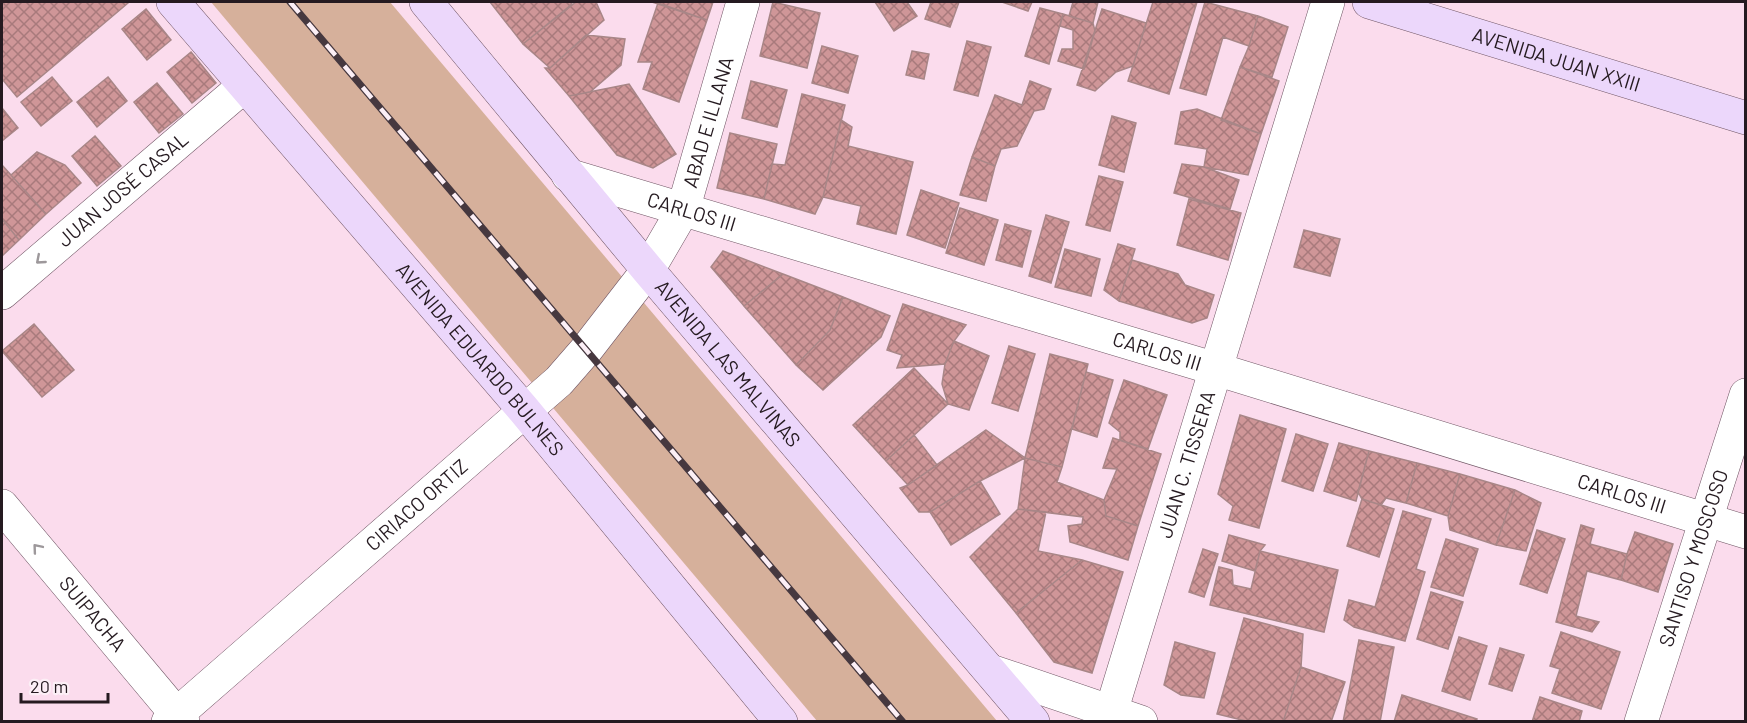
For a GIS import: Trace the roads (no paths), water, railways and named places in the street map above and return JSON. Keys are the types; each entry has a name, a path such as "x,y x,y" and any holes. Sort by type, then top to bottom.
{"main road":[{"name":"AVENIDA EDUARDO BULNES","path":"173,2 524,410 781,722"},
{"name":"AVENIDA LAS MALVINAS","path":"426,2 648,270 1033,722"},
{"name":"AVENIDA JUAN XXIII","path":"1369,2 1746,118"}],"street":[{"name":"ABAD E ILLANA","path":"648,270 683,210 743,2"},
{"name":"JUAN C. TISSERA","path":"1108,717 1328,2"},
{"name":"JUAN JOSÉ CASAL","path":"2,293 244,86"},
{"name":"CARLOS III","path":"568,175 1216,369 1746,532"},
{"name":"CIRIACO ORTIZ","path":"176,719 559,381 648,270"},
{"name":"SANTISO Y MOSCOSO","path":"1641,722 1746,395"},
{"name":"SUIPACHA","path":"2,506 176,719"},
{"path":"991,671 1108,717 1141,722"}],"railway":[{"path":"290,2 903,722"}]}
